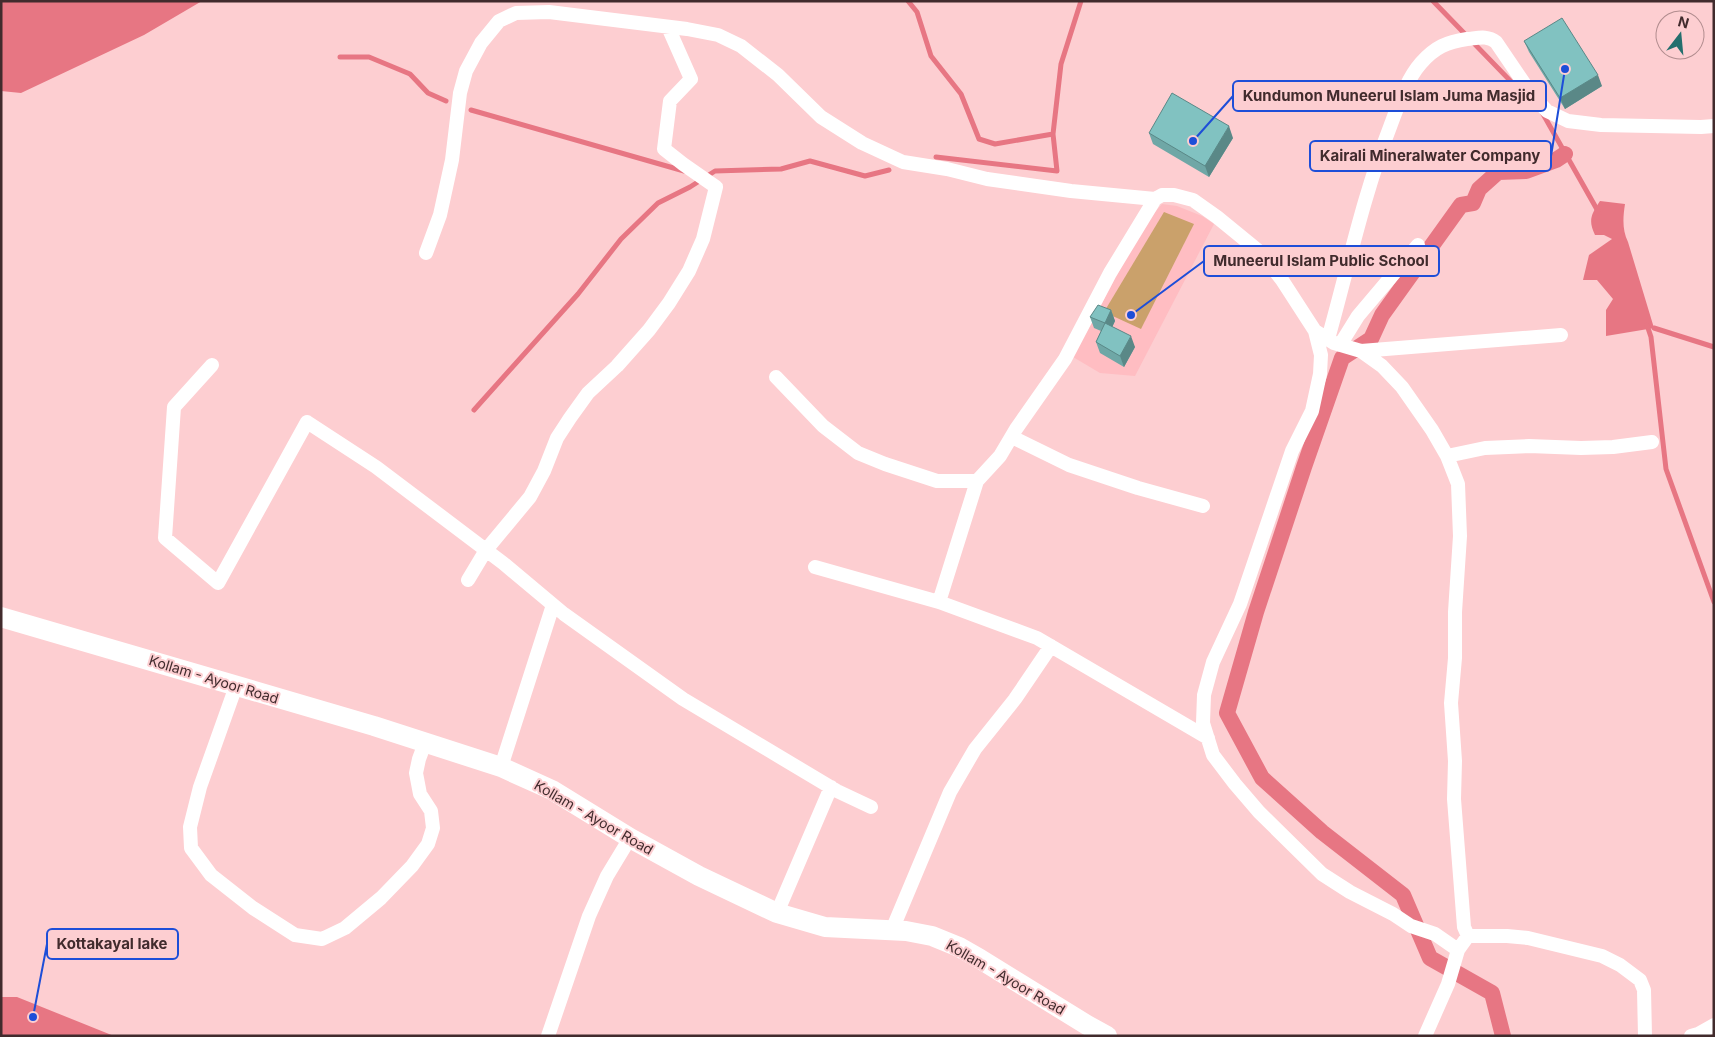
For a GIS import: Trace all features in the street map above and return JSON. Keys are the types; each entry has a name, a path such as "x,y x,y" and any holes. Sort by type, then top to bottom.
{"main road":[{"name":"Kollam - Ayoor Road","path":"1,618 374,726 501,767 552,790 630,838 699,876 777,913 825,928 906,931 932,936 959,947 1107,1036"}],"street":[{"path":"426,253 440,216 452,160 460,93 466,71 481,43 499,20 516,12 549,12 718,35 741,46 778,75 821,117 862,143 903,162 947,169 1006,182 1071,191 1155,199"},
{"path":"468,580 486,550 530,497 544,471 557,438 588,393 617,366 649,330 669,303 690,271 703,239 716,187 664,149 670,101 691,79 668,27"},
{"path":"1347,347 1363,207 1379,155 1399,104 1421,63 1439,47 1450,42 1488,37 1496,42 1532,95 1547,111 1568,121 1601,125 1714,126"},
{"path":"940,602 977,480 1000,456 1065,359 1110,273 1155,199 1162,195 1174,195 1193,200 1262,254 1282,280 1315,331 1321,355 1320,374 1312,411 1292,451 1240,604 1213,662 1204,695 1203,723 1213,755 1260,812 1322,874 1350,892 1418,928 1435,934 1458,950"},
{"path":"1347,347 1358,316 1418,245"},
{"path":"1315,331 1382,366 1402,387 1432,430 1447,456 1458,484 1460,536 1455,612 1455,658 1451,703 1455,760 1454,799 1464,927 1468,936"},
{"path":"1347,347 1561,335"},
{"path":"212,366 174,407 165,538 218,583 307,422 376,467 486,550 553,605 683,699 831,787 871,807"},
{"path":"776,377 823,426 858,453 937,481 977,480"},
{"path":"1012,437 1069,464 1138,488 1203,506"},
{"path":"1447,456 1485,448 1529,446 1614,448 1652,442"},
{"path":"815,567 940,602 1037,638 1208,738"},
{"path":"501,767 553,605"},
{"path":"892,930 950,792 975,749 1019,693 1051,646"},
{"path":"236,686 200,787 190,827 191,848 211,876 253,908 295,935 322,939 345,928 381,898 412,866 428,844 433,828 431,811 420,794 416,773 425,743"},
{"path":"777,913 831,787"},
{"path":"548,1036 589,916 607,876 630,838"},
{"path":"1426,1036 1448,984 1458,950 1468,936"},
{"path":"1468,936 1528,938 1602,956 1620,964 1640,980 1644,990 1645,1036"},
{"path":"1691,1036 1714,1025"}],"shaded area":[{"path":"1,1 202,1 144,35 21,93 1,91"},
{"path":"1600,201 1625,204 1623,219 1625,233 1654,328 1606,336 1606,310 1613,299 1597,280 1583,280 1589,255 1612,239 1604,235 1595,235 1593,230 1591,221 1594,210"},
{"path":"1162,204 1177,206 1202,216 1214,224 1135,376 1100,373 1073,357 1144,225"},
{"path":"1164,212 1194,224 1141,329 1104,312"},
{"path":"1,997 17,997 114,1036 1,1036"}],"building":[{"path":"1562,18 1598,75 1560,98 1524,41"},
{"path":"1172,93 1229,126 1205,166 1149,133"},
{"path":"1098,305 1111,310 1105,323 1090,317"},
{"path":"1105,323 1131,336 1120,356 1096,342"}],"waterway":[{"path":"908,1 917,12 931,56 961,94 979,139 995,144 1053,134"},
{"path":"936,157 1057,171 1053,134 1061,64 1081,1"},
{"path":"1433,1 1526,97"},
{"path":"340,57 369,57 410,74 428,93 446,101"},
{"path":"471,110 684,171"},
{"path":"1543,114 1599,213"},
{"path":"1503,1036 1492,993 1430,958 1403,895 1322,832 1262,778 1227,713 1256,612 1342,358 1371,339 1382,315 1461,205 1473,203 1479,189 1498,172 1526,171 1556,160 1565,154"},
{"path":"474,410 578,294 621,239 658,203 690,187 715,171 781,169 810,161 865,176 889,170"},
{"path":"1647,325 1651,337 1666,469 1714,602"},
{"path":"1654,328 1714,347"}],"place":[{"name":"Kairali Mineralwater Company","path":"1565,69"},
{"name":"Kundumon Muneerul Islam Juma Masjid","path":"1193,141"},
{"name":"Muneerul Islam Public School","path":"1131,315"},
{"name":"Kottakayal lake","path":"33,1017"}]}
